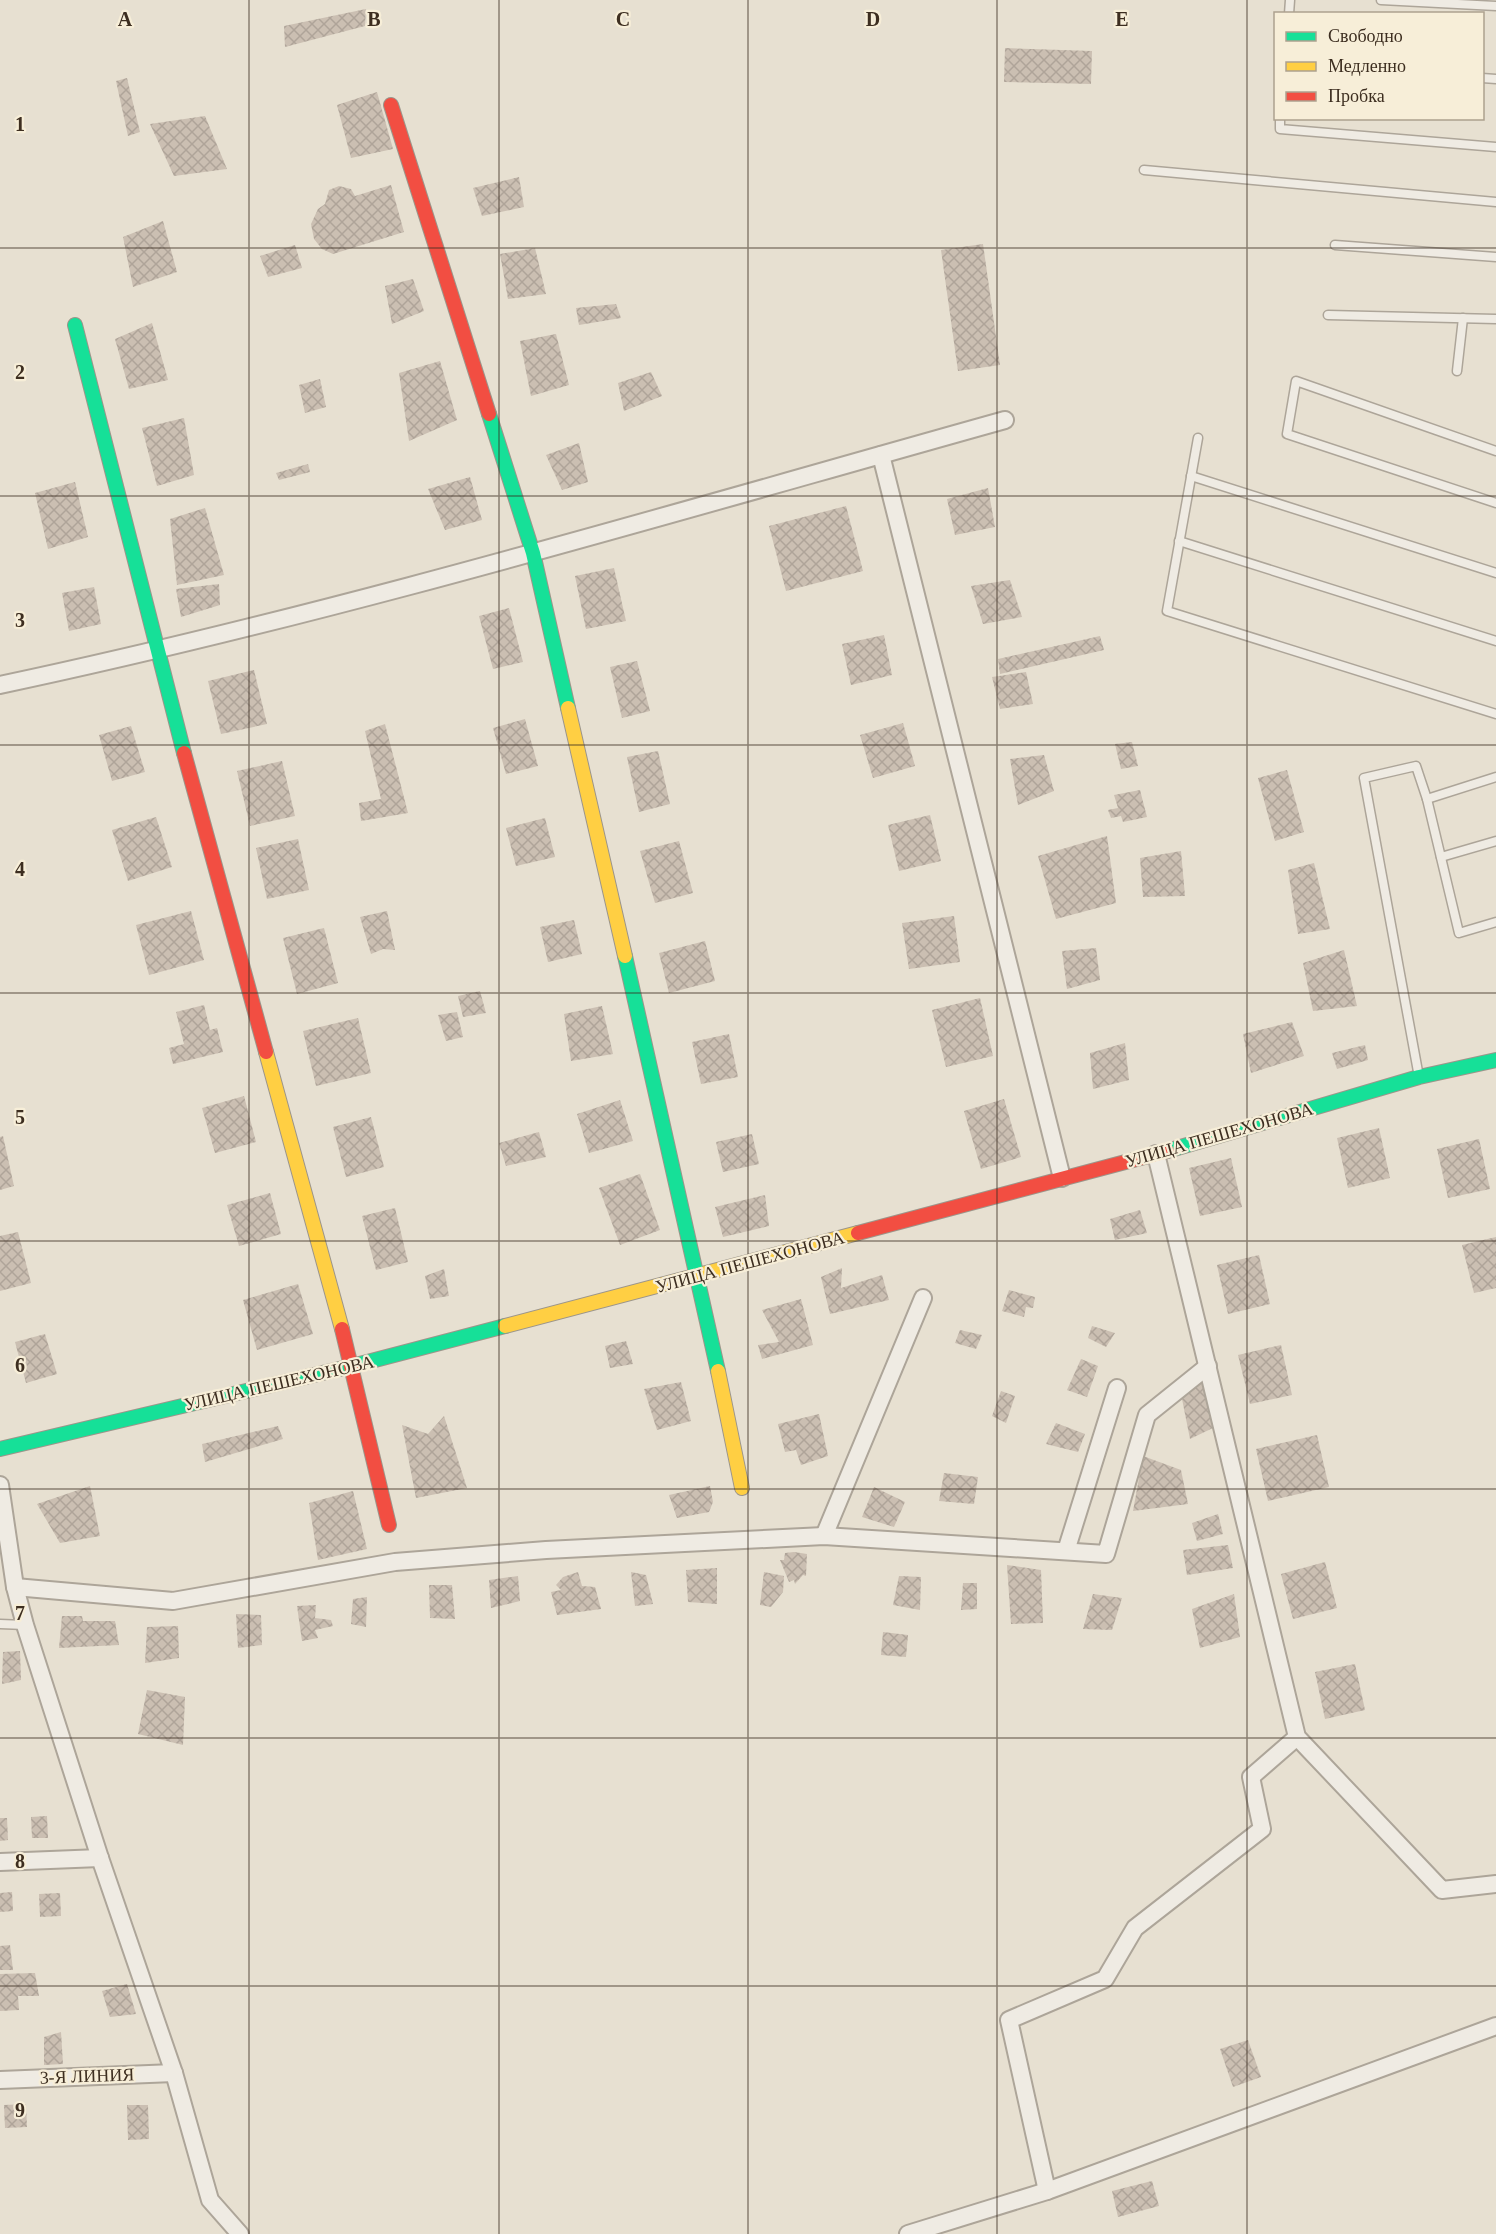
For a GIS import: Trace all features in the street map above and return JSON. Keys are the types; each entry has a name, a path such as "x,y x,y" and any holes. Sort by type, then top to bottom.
{"street":[{"path":"391,105 533,553 698,1276 742,1488"},
{"path":"75,325 156,652 352,1366 389,1525"},
{"path":"0,685 156,652 533,553 1005,420"},
{"path":"881,455 1062,1178"},
{"name":"УЛИЦА ПЕШЕХОНОВА","path":"0,1449 352,1366 1156,1154 1419,1077 1496,1060"},
{"path":"1156,1154 1297,1737 1442,1890 1496,1884"},
{"path":"824,1536 923,1299"},
{"path":"15,1587 173,1601 395,1562 546,1550 824,1536 1106,1554 1147,1415 1208,1366"},
{"path":"1066,1551 1117,1388"},
{"path":"0,1485 15,1587 25,1625 100,1858 174,2073 210,2200 240,2234"},
{"path":"1047,2191 1010,2020 1105,1979 1135,1928 1262,1829 1251,1777 1297,1737"},
{"path":"0,1862 100,1858"},
{"path":"908,2234 1047,2191 1496,2025"},
{"name":"3-Я ЛИНИЯ","path":"0,2080 174,2073"}],"lane":[{"path":"1381,0 1496,6"},
{"path":"1280,120 1280,129 1496,147"},
{"path":"1144,170 1496,202"},
{"path":"1335,245 1496,257"},
{"path":"1328,315 1496,319"},
{"path":"1457,371 1463,318"},
{"path":"1496,451 1296,381 1287,434 1496,503"},
{"path":"1198,438 1167,611 1496,714"},
{"path":"1191,476 1496,573"},
{"path":"1179,541 1496,641"},
{"path":"1419,1077 1364,778 1416,766 1427,799 1459,933 1496,922"},
{"path":"1427,799 1496,777"},
{"path":"1441,856 1496,841"},
{"path":"0,1624 25,1625"}],"building":[{"path":"366,9 365,26 285,47 284,26"},
{"path":"1005,48 1092,51 1091,84 1004,82"},
{"path":"127,78 140,132 128,136 116,81"},
{"path":"377,92 393,149 351,158 337,105"},
{"path":"205,116 227,169 174,176 150,124"},
{"path":"519,177 524,207 482,216 473,188"},
{"path":"391,185 404,232 333,254 322,249 314,239 311,224 318,209 325,204 329,190 339,186 351,189 355,196"},
{"path":"163,221 177,272 133,287 123,237"},
{"path":"983,244 1000,365 958,371 941,250"},
{"path":"295,245 302,268 268,277 260,256"},
{"path":"535,248 546,294 508,299 500,254"},
{"path":"413,279 424,311 392,324 385,286"},
{"path":"616,304 621,318 579,325 576,308"},
{"path":"152,323 168,380 129,389 115,339"},
{"path":"556,334 569,385 531,396 520,341"},
{"path":"440,361 457,420 409,441 399,373"},
{"path":"651,372 662,396 624,411 618,383"},
{"path":"320,379 326,407 305,413 299,385"},
{"path":"184,418 194,475 157,486 142,428"},
{"path":"579,443 588,482 562,490 546,455"},
{"path":"308,464 310,472 279,480 276,473"},
{"path":"470,477 482,520 445,530 428,489"},
{"path":"75,482 88,537 48,549 35,493"},
{"path":"988,488 995,527 955,535 947,499"},
{"path":"846,506 863,571 786,591 769,526"},
{"path":"205,508 224,575 177,585 170,519"},
{"path":"614,568 626,621 586,629 575,576"},
{"path":"1010,580 1022,617 983,624 971,586"},
{"path":"219,584 220,605 181,617 176,589"},
{"path":"94,587 101,624 69,631 62,593"},
{"path":"509,608 523,662 493,669 479,616"},
{"path":"884,635 892,675 851,685 842,644"},
{"path":"1100,636 1104,650 1000,674 998,659"},
{"path":"637,661 650,711 622,718 610,667"},
{"path":"254,670 267,724 221,734 208,681"},
{"path":"1026,672 1033,704 1000,709 992,677"},
{"path":"525,719 538,766 506,774 493,728"},
{"path":"903,723 915,766 873,778 860,735"},
{"path":"385,724 408,813 361,821 359,803 381,799 365,731"},
{"path":"131,726 145,772 112,781 99,735"},
{"path":"1132,742 1138,766 1121,769 1115,744"},
{"path":"658,751 670,804 639,812 627,757"},
{"path":"1044,755 1054,791 1018,805 1010,759"},
{"path":"282,761 295,816 250,826 237,771"},
{"path":"1287,770 1304,832 1275,841 1258,778"},
{"path":"1140,790 1147,817 1123,822 1121,816 1111,818 1108,810 1118,808 1114,795"},
{"path":"930,815 941,861 899,871 888,825"},
{"path":"156,817 172,867 128,881 112,830"},
{"path":"545,818 555,857 516,866 506,828"},
{"path":"1107,836 1116,903 1056,919 1038,856"},
{"path":"298,839 309,890 267,899 256,848"},
{"path":"679,841 693,893 655,903 640,851"},
{"path":"1181,851 1185,896 1143,897 1140,858"},
{"path":"1314,863 1330,929 1298,934 1288,870"},
{"path":"191,911 204,960 149,975 136,925"},
{"path":"387,911 395,950 383,949 371,954 360,917"},
{"path":"954,916 960,962 909,969 902,923"},
{"path":"574,920 582,954 548,962 540,927"},
{"path":"324,928 338,983 297,994 283,938"},
{"path":"705,941 715,981 669,993 659,953"},
{"path":"1096,948 1100,980 1067,989 1062,951"},
{"path":"1344,950 1357,1006 1313,1011 1303,963"},
{"path":"480,991 486,1013 463,1017 458,996"},
{"path":"980,998 993,1056 946,1067 932,1010"},
{"path":"204,1005 210,1030 217,1028 223,1052 173,1064 169,1048 184,1044 176,1012"},
{"path":"602,1006 613,1054 571,1061 564,1014"},
{"path":"457,1012 463,1037 446,1041 438,1015"},
{"path":"358,1018 371,1073 316,1086 303,1031"},
{"path":"1292,1022 1304,1056 1251,1073 1243,1034"},
{"path":"729,1034 738,1077 701,1084 692,1042"},
{"path":"1125,1043 1129,1080 1093,1089 1090,1053"},
{"path":"1365,1045 1368,1060 1337,1069 1332,1053"},
{"path":"244,1096 256,1142 215,1153 202,1108"},
{"path":"1004,1099 1021,1157 981,1169 964,1111"},
{"path":"620,1100 633,1141 589,1153 577,1114"},
{"path":"371,1117 384,1167 346,1177 333,1127"},
{"path":"1379,1128 1390,1178 1348,1188 1337,1138"},
{"path":"539,1132 546,1157 506,1166 499,1143"},
{"path":"752,1134 759,1164 723,1172 716,1142"},
{"path":"3,1136 14,1186 0,1190 0,1137"},
{"path":"1479,1139 1490,1189 1448,1198 1437,1149"},
{"path":"1231,1158 1242,1207 1200,1216 1189,1168"},
{"path":"640,1174 660,1230 620,1245 599,1188"},
{"path":"270,1193 281,1234 239,1246 227,1205"},
{"path":"765,1195 769,1226 723,1237 715,1207"},
{"path":"395,1208 408,1262 376,1270 362,1216"},
{"path":"1140,1210 1147,1233 1115,1240 1110,1219"},
{"path":"18,1232 31,1283 0,1291 0,1236"},
{"path":"1496,1237 1496,1288 1474,1293 1462,1245"},
{"path":"1259,1255 1270,1304 1228,1314 1217,1265"},
{"path":"842,1268 841,1288 882,1275 889,1300 830,1314 821,1277"},
{"path":"444,1269 449,1296 430,1299 425,1276"},
{"path":"298,1284 313,1334 257,1350 243,1300"},
{"path":"1009,1290 1035,1297 1033,1308 1026,1307 1024,1317 1002,1311"},
{"path":"801,1299 813,1345 762,1359 758,1345 779,1342 762,1310"},
{"path":"1092,1326 1115,1333 1106,1347 1088,1338"},
{"path":"960,1330 982,1335 976,1349 955,1343"},
{"path":"45,1334 57,1374 26,1383 15,1342"},
{"path":"626,1341 633,1364 610,1368 605,1346"},
{"path":"1281,1345 1292,1395 1250,1404 1238,1355"},
{"path":"1081,1359 1098,1366 1087,1397 1067,1390"},
{"path":"681,1382 691,1421 657,1430 644,1389"},
{"path":"1207,1382 1215,1427 1190,1439 1180,1389"},
{"path":"1001,1391 1015,1396 1006,1423 992,1416"},
{"path":"819,1414 828,1456 801,1465 796,1450 785,1452 778,1424"},
{"path":"444,1416 467,1488 416,1498 402,1425 428,1434"},
{"path":"1056,1423 1085,1434 1078,1452 1046,1444"},
{"path":"278,1426 283,1439 205,1462 202,1444"},
{"path":"1317,1435 1329,1487 1268,1501 1256,1449"},
{"path":"1143,1456 1181,1470 1188,1504 1133,1511"},
{"path":"944,1473 978,1477 974,1504 939,1501"},
{"path":"90,1486 100,1536 60,1543 37,1504"},
{"path":"710,1486 713,1502 709,1512 677,1518 669,1495"},
{"path":"874,1487 905,1502 894,1527 862,1517"},
{"path":"353,1491 367,1549 318,1560 309,1503"},
{"path":"1218,1514 1223,1534 1197,1541 1192,1523"},
{"path":"1228,1545 1233,1568 1187,1575 1183,1550"},
{"path":"785,1553 807,1554 806,1576 803,1575 795,1584 794,1580 789,1582 780,1560 784,1560"},
{"path":"1325,1562 1337,1608 1293,1619 1281,1574"},
{"path":"1007,1565 1041,1570 1043,1623 1011,1624"},
{"path":"717,1568 717,1604 688,1602 686,1570"},
{"path":"578,1572 582,1586 595,1587 601,1609 557,1615 551,1592 561,1590 556,1585 563,1577"},
{"path":"631,1572 646,1575 653,1604 635,1606"},
{"path":"764,1572 784,1576 783,1592 771,1607 760,1605"},
{"path":"518,1576 520,1601 491,1608 489,1580"},
{"path":"899,1576 921,1577 920,1610 893,1605"},
{"path":"963,1583 977,1583 977,1609 961,1610"},
{"path":"429,1585 452,1585 455,1619 430,1618"},
{"path":"1093,1594 1122,1598 1112,1630 1083,1629"},
{"path":"1234,1594 1240,1637 1200,1648 1192,1609"},
{"path":"367,1597 366,1627 351,1624 353,1599"},
{"path":"316,1605 315,1618 331,1620 333,1626 315,1630 318,1638 302,1641 297,1606"},
{"path":"236,1614 261,1615 262,1645 238,1648"},
{"path":"62,1616 82,1616 83,1621 115,1621 119,1645 59,1648"},
{"path":"178,1626 179,1658 145,1663 147,1627"},
{"path":"883,1632 908,1635 906,1657 881,1655"},
{"path":"20,1651 21,1680 2,1684 3,1652"},
{"path":"1355,1664 1365,1710 1325,1719 1315,1672"},
{"path":"147,1690 185,1697 183,1745 138,1734"},
{"path":"47,1816 48,1838 32,1838 31,1817"},
{"path":"0,1818 7,1818 8,1840 0,1841"},
{"path":"12,1892 13,1911 0,1912 0,1893"},
{"path":"60,1893 61,1916 40,1917 39,1894"},
{"path":"10,1945 13,1970 0,1970 0,1946"},
{"path":"35,1973 39,1996 18,1996 19,2010 0,2011 0,1974"},
{"path":"127,1984 136,2014 110,2017 102,1991"},
{"path":"61,2032 63,2064 44,2065 44,2037"},
{"path":"1248,2040 1261,2077 1233,2087 1220,2049"},
{"path":"26,2104 27,2127 5,2128 4,2105"},
{"path":"127,2105 148,2105 149,2139 128,2140"},
{"path":"1152,2181 1159,2206 1118,2217 1112,2191"}],"traffic: fast":[{"path":"75,325 184,753"},
{"path":"489,414 533,553 568,708"},
{"path":"625,956 718,1371"},
{"path":"1167,1151 1419,1077 1496,1060"},
{"path":"0,1449 352,1366 505,1326"}],"traffic: slow":[{"path":"568,708 625,956"},
{"path":"266,1052 342,1329"},
{"path":"505,1326 858,1233"},
{"path":"718,1371 742,1488"}],"traffic: jam":[{"path":"391,105 489,414"},
{"path":"184,753 266,1052"},
{"path":"858,1233 1167,1151"},
{"path":"342,1329 389,1525"}]}
